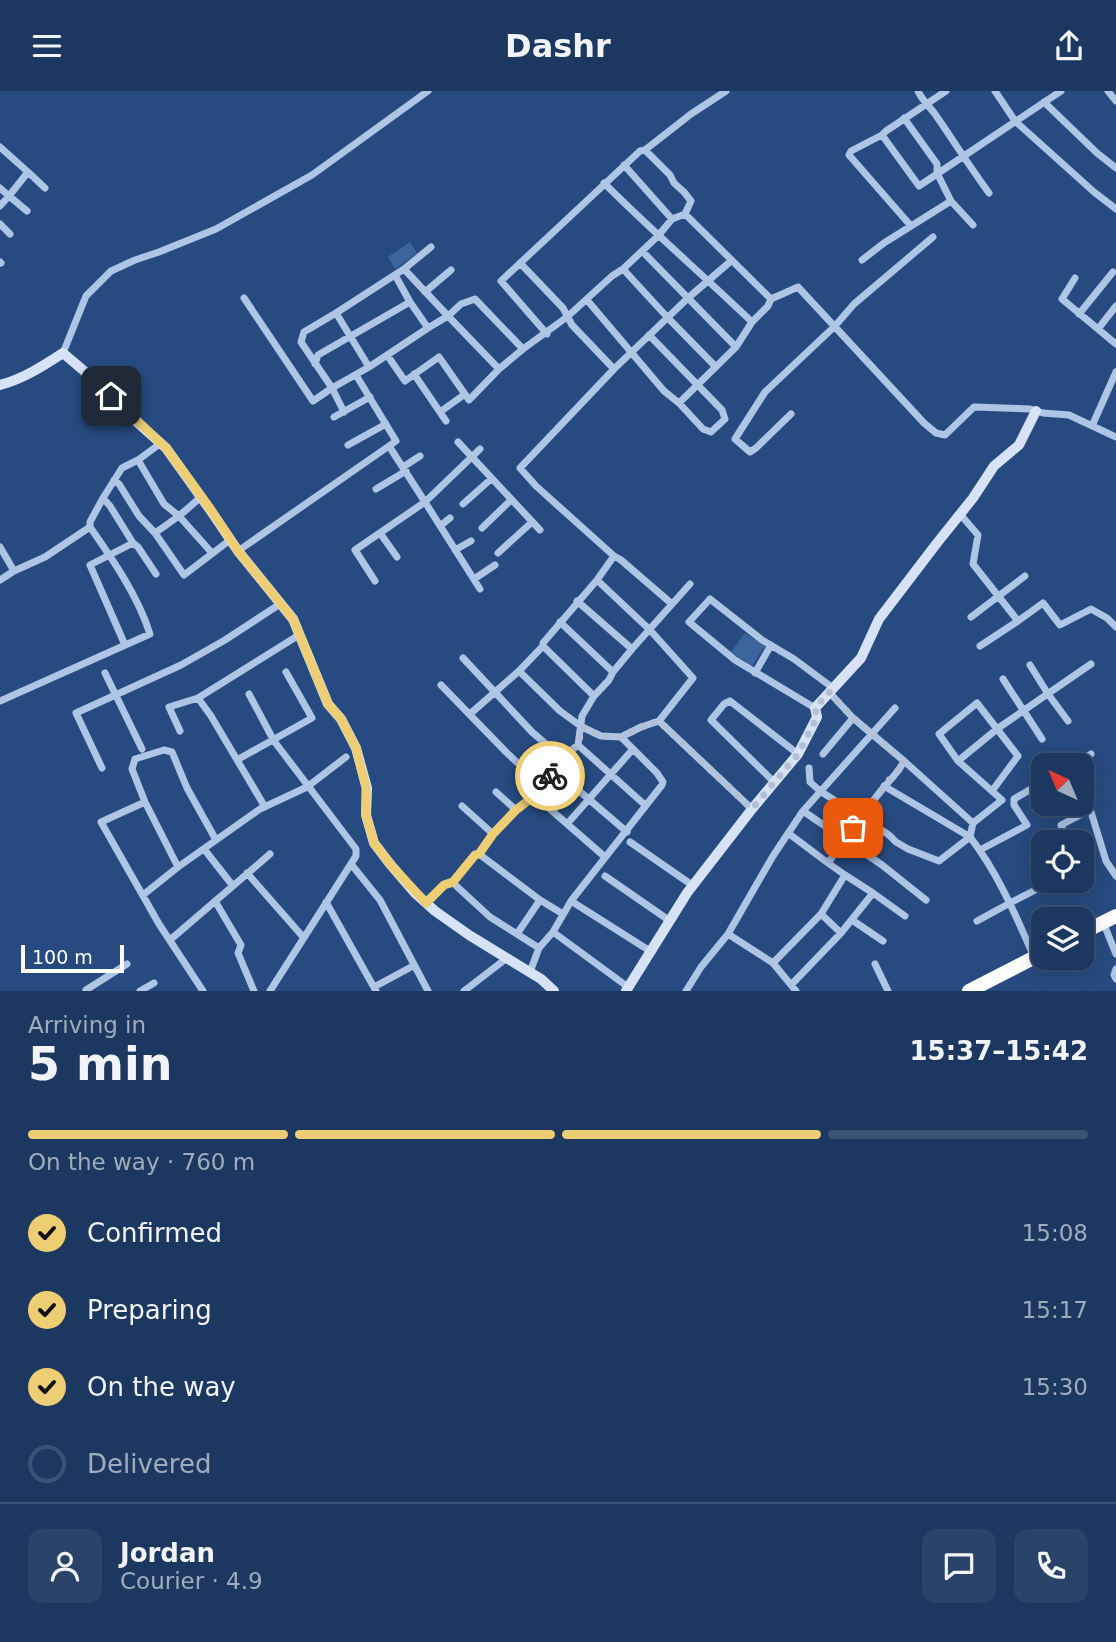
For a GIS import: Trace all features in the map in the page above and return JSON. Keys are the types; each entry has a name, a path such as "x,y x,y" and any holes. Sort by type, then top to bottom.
{"highway":[{"path":"1094,929 1111,923"},
{"path":"1094,934 1111,923"},
{"path":"969,991 1031,959"},
{"path":"985,991 1031,968"}],"street":[{"path":"0,384 11,382 63,353 86,296 111,271 216,229 312,175 428,91"},
{"path":"547,334 500,281 640,151 726,91"},
{"path":"918,91 989,193"},
{"path":"911,226 849,155 851,151 882,135 946,91"},
{"path":"995,91 1016,121 1116,209"},
{"path":"882,135 919,185 1061,91"},
{"path":"1108,91 1116,101"},
{"path":"1044,102 1116,168"},
{"path":"904,118 937,164 937,173 951,201 972,225"},
{"path":"0,147 45,188"},
{"path":"387,355 405,381 439,357 469,400 499,369 547,334 623,269 672,219 685,213 691,201 645,150"},
{"path":"624,165 672,219"},
{"path":"0,206 28,172"},
{"path":"604,183 657,236 752,322"},
{"path":"0,188 26,211"},
{"path":"862,260 951,201"},
{"path":"685,213 771,299"},
{"path":"0,224 10,234"},
{"path":"791,414 750,452 735,439 765,392 870,289 933,237"},
{"path":"344,412 332,388 301,342 304,331 395,275 431,247"},
{"path":"642,251 736,347"},
{"path":"672,604 614,557 536,486 520,467 614,369 688,298 732,261"},
{"path":"520,263 563,308 572,324 614,369"},
{"path":"404,269 499,369"},
{"path":"623,269 716,367"},
{"path":"425,292 451,270"},
{"path":"1079,314 1113,272"},
{"path":"395,275 428,328"},
{"path":"1075,278 1062,299 1116,344"},
{"path":"679,403 736,347 771,299 798,287 936,433 945,435 974,407 1069,415 1116,437"},
{"path":"244,298 313,401 448,316 461,304 475,299 523,349"},
{"path":"587,300 664,391 703,429 711,432 716,429 724,419 722,409 649,335"},
{"path":"315,364 318,355 410,302"},
{"path":"1098,329 1116,306"},
{"path":"336,313 369,367"},
{"path":"63,353 166,448 238,551 293,619 328,704 341,719 356,748 366,788 366,815 374,843 390,864 426,903 469,935 541,979 554,991"},
{"path":"1092,426 1116,372"},
{"path":"414,374 446,421"},
{"path":"238,551 396,441 356,375"},
{"path":"440,412 465,394"},
{"path":"334,417 370,397"},
{"path":"815,708 861,658 879,619 974,498 994,466 1019,445 1036,411"},
{"path":"348,445 386,424"},
{"path":"458,442 540,530"},
{"path":"0,701 150,634 145,618 110,555 90,527 90,522 122,468 138,460 160,443"},
{"path":"389,446 480,589"},
{"path":"375,581 355,550 425,502 480,449"},
{"path":"376,489 420,456"},
{"path":"138,460 164,504 179,516 212,553"},
{"path":"114,479 184,575 230,540"},
{"path":"463,504 491,479"},
{"path":"155,533 201,496"},
{"path":"103,498 156,574"},
{"path":"482,528 511,500"},
{"path":"960,514 978,535 973,564 1018,621"},
{"path":"440,526 450,518"},
{"path":"498,553 532,522"},
{"path":"0,580 45,557 90,527"},
{"path":"380,533 397,557"},
{"path":"455,550 471,541"},
{"path":"125,645 90,565 133,543"},
{"path":"0,547 14,571"},
{"path":"470,714 543,646 614,557"},
{"path":"474,579 495,565"},
{"path":"971,617 1025,576"},
{"path":"519,671 560,711 582,727 601,736 621,737 659,721 693,678 650,630 597,580"},
{"path":"426,903 444,885 453,882 493,834 534,796 540,784 556,771 562,758 578,745 582,716 594,696 690,584"},
{"path":"553,932 627,989 692,885 798,754 817,717 815,708 735,660 689,622 710,599 794,659 831,690 853,718 973,823"},
{"path":"577,601 632,649"},
{"path":"980,646 1043,603 1059,625 1091,609 1107,618 1116,628"},
{"path":"103,768 76,713 181,665 279,604"},
{"path":"561,622 613,672"},
{"path":"180,731 169,707 198,698 299,635"},
{"path":"755,673 771,645"},
{"path":"543,646 594,696"},
{"path":"463,658 532,732 562,758"},
{"path":"958,761 997,729 1091,664"},
{"path":"1030,665 1068,721"},
{"path":"237,760 312,718 286,672"},
{"path":"105,673 142,749"},
{"path":"1003,679 1042,739"},
{"path":"441,685 506,753 540,784"},
{"path":"249,694 274,741 356,849 356,856 270,991"},
{"path":"198,698 265,807"},
{"path":"774,782 710,720 730,701 798,754"},
{"path":"809,768 810,782 820,791 896,842 939,861 970,837 973,823 1002,800 958,761 939,734 977,703 1018,756 992,791"},
{"path":"686,991 701,967 728,934 803,811 895,708"},
{"path":"823,754 853,718"},
{"path":"659,721 752,809"},
{"path":"530,972 539,948 553,932 571,901 627,832 645,805 660,790 663,782 657,773 621,737"},
{"path":"578,745 645,805"},
{"path":"567,824 633,748"},
{"path":"178,867 145,802 132,769 135,759 164,750 172,752 187,788 216,840"},
{"path":"143,895 216,840 265,807 307,787 346,757"},
{"path":"828,863 904,761"},
{"path":"556,771 627,832"},
{"path":"884,786 970,837 1031,941"},
{"path":"980,850 1027,825 1014,805 1014,799 1031,789"},
{"path":"496,792 516,810"},
{"path":"534,796 605,857"},
{"path":"145,802 101,822 203,991"},
{"path":"462,806 493,834"},
{"path":"1063,830 1061,825 1089,806 1106,861 1116,876"},
{"path":"803,811 926,900"},
{"path":"788,833 905,916"},
{"path":"630,842 692,885"},
{"path":"204,849 233,886"},
{"path":"170,940 270,854"},
{"path":"479,854 563,914"},
{"path":"351,864 380,900 428,991"},
{"path":"247,873 304,938"},
{"path":"773,963 821,914 845,874"},
{"path":"605,876 670,921"},
{"path":"453,882 490,917 539,948"},
{"path":"977,921 1031,892"},
{"path":"728,934 773,963 794,988 873,893"},
{"path":"517,934 540,900"},
{"path":"215,901 241,945 238,953 254,991"},
{"path":"571,901 650,951"},
{"path":"326,902 375,989 413,966"},
{"path":"821,914 841,933"},
{"path":"852,920 883,941"},
{"path":"1111,923 1116,954"},
{"path":"464,991 507,958"},
{"path":"87,991 127,964"},
{"path":"876,964 888,991"},
{"path":"1116,969 1116,979"},
{"path":"140,991 154,983"}],"shaded area":[{"path":"410,242 417,253 395,269 388,257"},
{"path":"745,633 765,646 752,666 731,652"}],"way so far":[{"path":"550,776 556,771 562,758 578,745 582,727 601,736 621,737 659,721 752,809 798,754 817,717 815,708 829,692 853,718 904,761 853,828"}],"route":[{"path":"111,396 166,448 238,551 293,619 328,704 341,719 356,748 366,788 366,815 374,843 426,903 444,885 453,882 493,834 534,796 540,784 550,776"}]}
